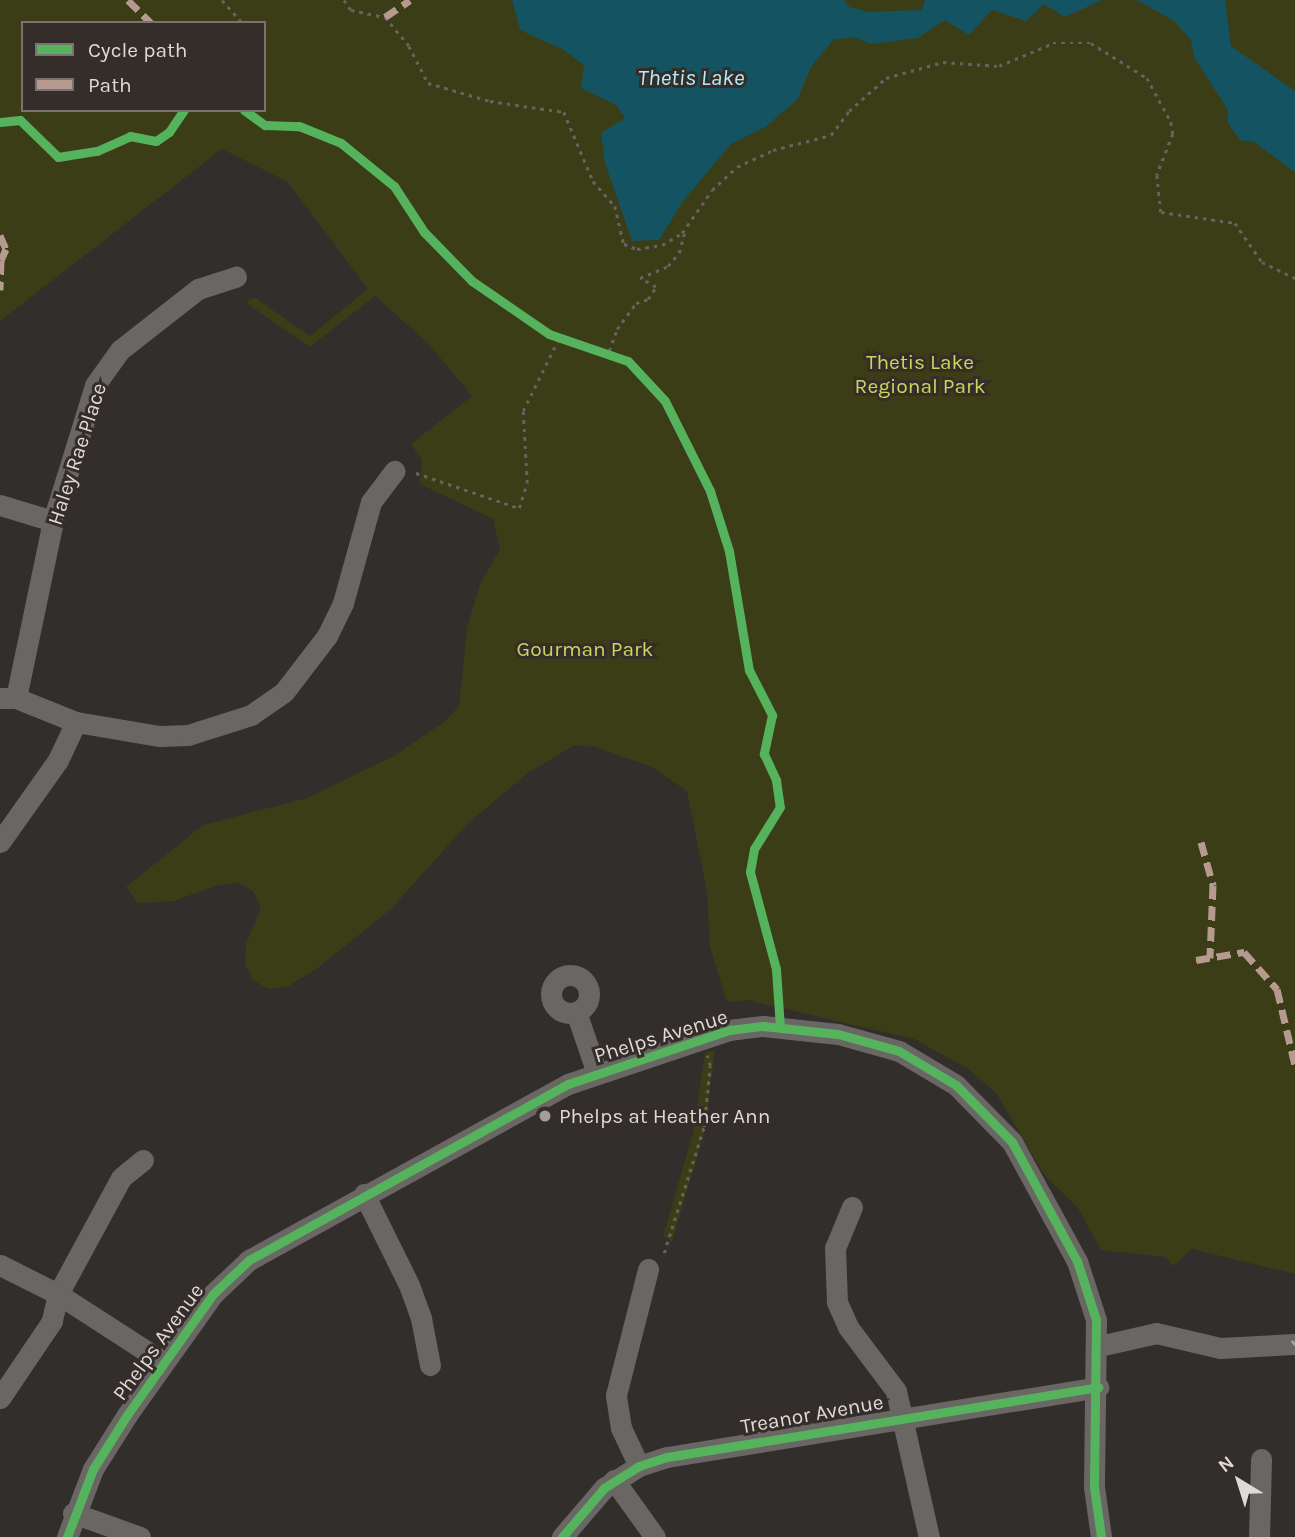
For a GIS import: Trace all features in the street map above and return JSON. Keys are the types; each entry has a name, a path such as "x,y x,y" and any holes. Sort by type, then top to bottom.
{"street":[{"name":"Haley Rae Place","path":"8,698 53,521 95,385 120,350 198,289 236,277"},
{"path":"8,698 76,722 130,734 188,735 251,715 284,692 327,636 343,603 371,502 394,471"},
{"path":"0,505 53,521"},
{"path":"0,842 58,760 76,722"},
{"path":"576,1012 597,1073"},
{"name":"Phelps Avenue","path":"67,1537 93,1469 163,1362 213,1294 249,1260 525,1104 597,1073 703,1038 763,1027 838,1034 899,1051 956,1085 1012,1142 1077,1261 1096,1320 1099,1346 1094,1487 1101,1537"},
{"path":"0,1398 52,1321 58,1294 121,1178 143,1160"},
{"path":"364,1194 409,1285 421,1318 430,1365"},
{"path":"852,1208 835,1248 837,1302 848,1326 884,1371 904,1417 929,1537"},
{"path":"0,1265 58,1294 163,1362"},
{"path":"639,1466 621,1428 616,1395 648,1269"},
{"path":"1099,1346 1156,1334 1220,1348 1293,1344"},
{"name":"Treanor Avenue","path":"562,1537 593,1497 614,1480 639,1466 667,1457 1098,1387"},
{"path":"1259,1537 1261,1459"},
{"path":"614,1480 655,1537"},
{"path":"74,1513 140,1537"}],"path":[{"path":"222,0 241,21"},
{"path":"344,0 351,10 385,17 409,46 428,83 489,101 564,112 593,181 615,206 624,244 637,249 662,246 686,227 737,167 773,150 831,135 849,111 886,78 943,62 999,66 1053,43 1091,43 1147,78 1161,99 1173,134 1157,175 1161,212 1235,223 1262,262 1295,278"},
{"path":"609,351 617,329 636,303 648,299 656,288 640,278 668,266 679,253 686,227"},
{"path":"416,473 519,508 527,483 523,411 559,338"},
{"path":"664,1253 704,1127 710,1066 703,1038"}],"green space":[{"name":"Thetis Lake Regional Park","path":"0,0 1295,0 1295,1274 1192,1249 1173,1266 1166,1257 1101,1250 1078,1208 1045,1176 996,1093 967,1068 914,1039 747,1000 727,1002 710,947 707,891 687,791 652,767 595,747 575,745 528,773 467,824 391,909 319,967 287,987 268,989 253,980 245,964 246,944 261,907 253,891 239,883 218,885 174,901 138,903 126,887 203,825 307,798 394,756 444,722 459,706 467,628 480,584 500,549 493,519 420,484 422,460 411,444 472,396 428,343 375,296 310,347 246,303 254,297 310,336 368,289 288,182 222,149 0,321"},
{"path":"715,1050 704,1133 672,1242 663,1236 693,1133 705,1053"}],"water":[{"name":"Thetis Lake","path":"512,0 844,0 849,7 869,12 922,10 925,0 1102,0 1065,17 1044,4 1026,21 992,10 969,35 945,20 918,38 871,44 853,37 833,40 811,67 797,100 765,127 731,144 683,201 659,240 632,241 605,163 601,133 625,118 616,105 581,88 584,65 562,49 520,30"},
{"path":"1137,0 1225,0 1231,46 1295,91 1295,172 1254,142 1240,140 1228,123 1228,110 1194,57 1191,40 1174,21"}],"marked path":[{"path":"128,0 149,21"},
{"path":"385,17 410,0"},
{"path":"0,235 6,249 1,260 0,290"},
{"path":"1201,842 1213,885 1210,958"},
{"path":"1196,960 1244,952 1277,989 1295,1065"}],"cycle path":[{"path":"0,122 20,120 58,157 97,151 130,136 156,141 169,132 183,112"},
{"path":"247,112 265,125 299,126 341,143 394,186 424,232 472,281 549,334 628,361 665,401 710,491 729,551 749,670 772,715 764,754 776,780 780,807 754,849 750,872 776,969 780,1027"},
{"path":"67,1537 93,1469 127,1415 213,1294 249,1260 568,1084 729,1030 763,1026 838,1034 899,1051 956,1085 1012,1142 1077,1261 1096,1320 1094,1487 1101,1537"},
{"path":"562,1537 604,1488 639,1466 667,1457 1098,1387"}],"place":[{"name":"Phelps at Heather Ann","path":"545,1116"}],"park label":[{"name":"Gourman Park","path":"585,649"}]}
